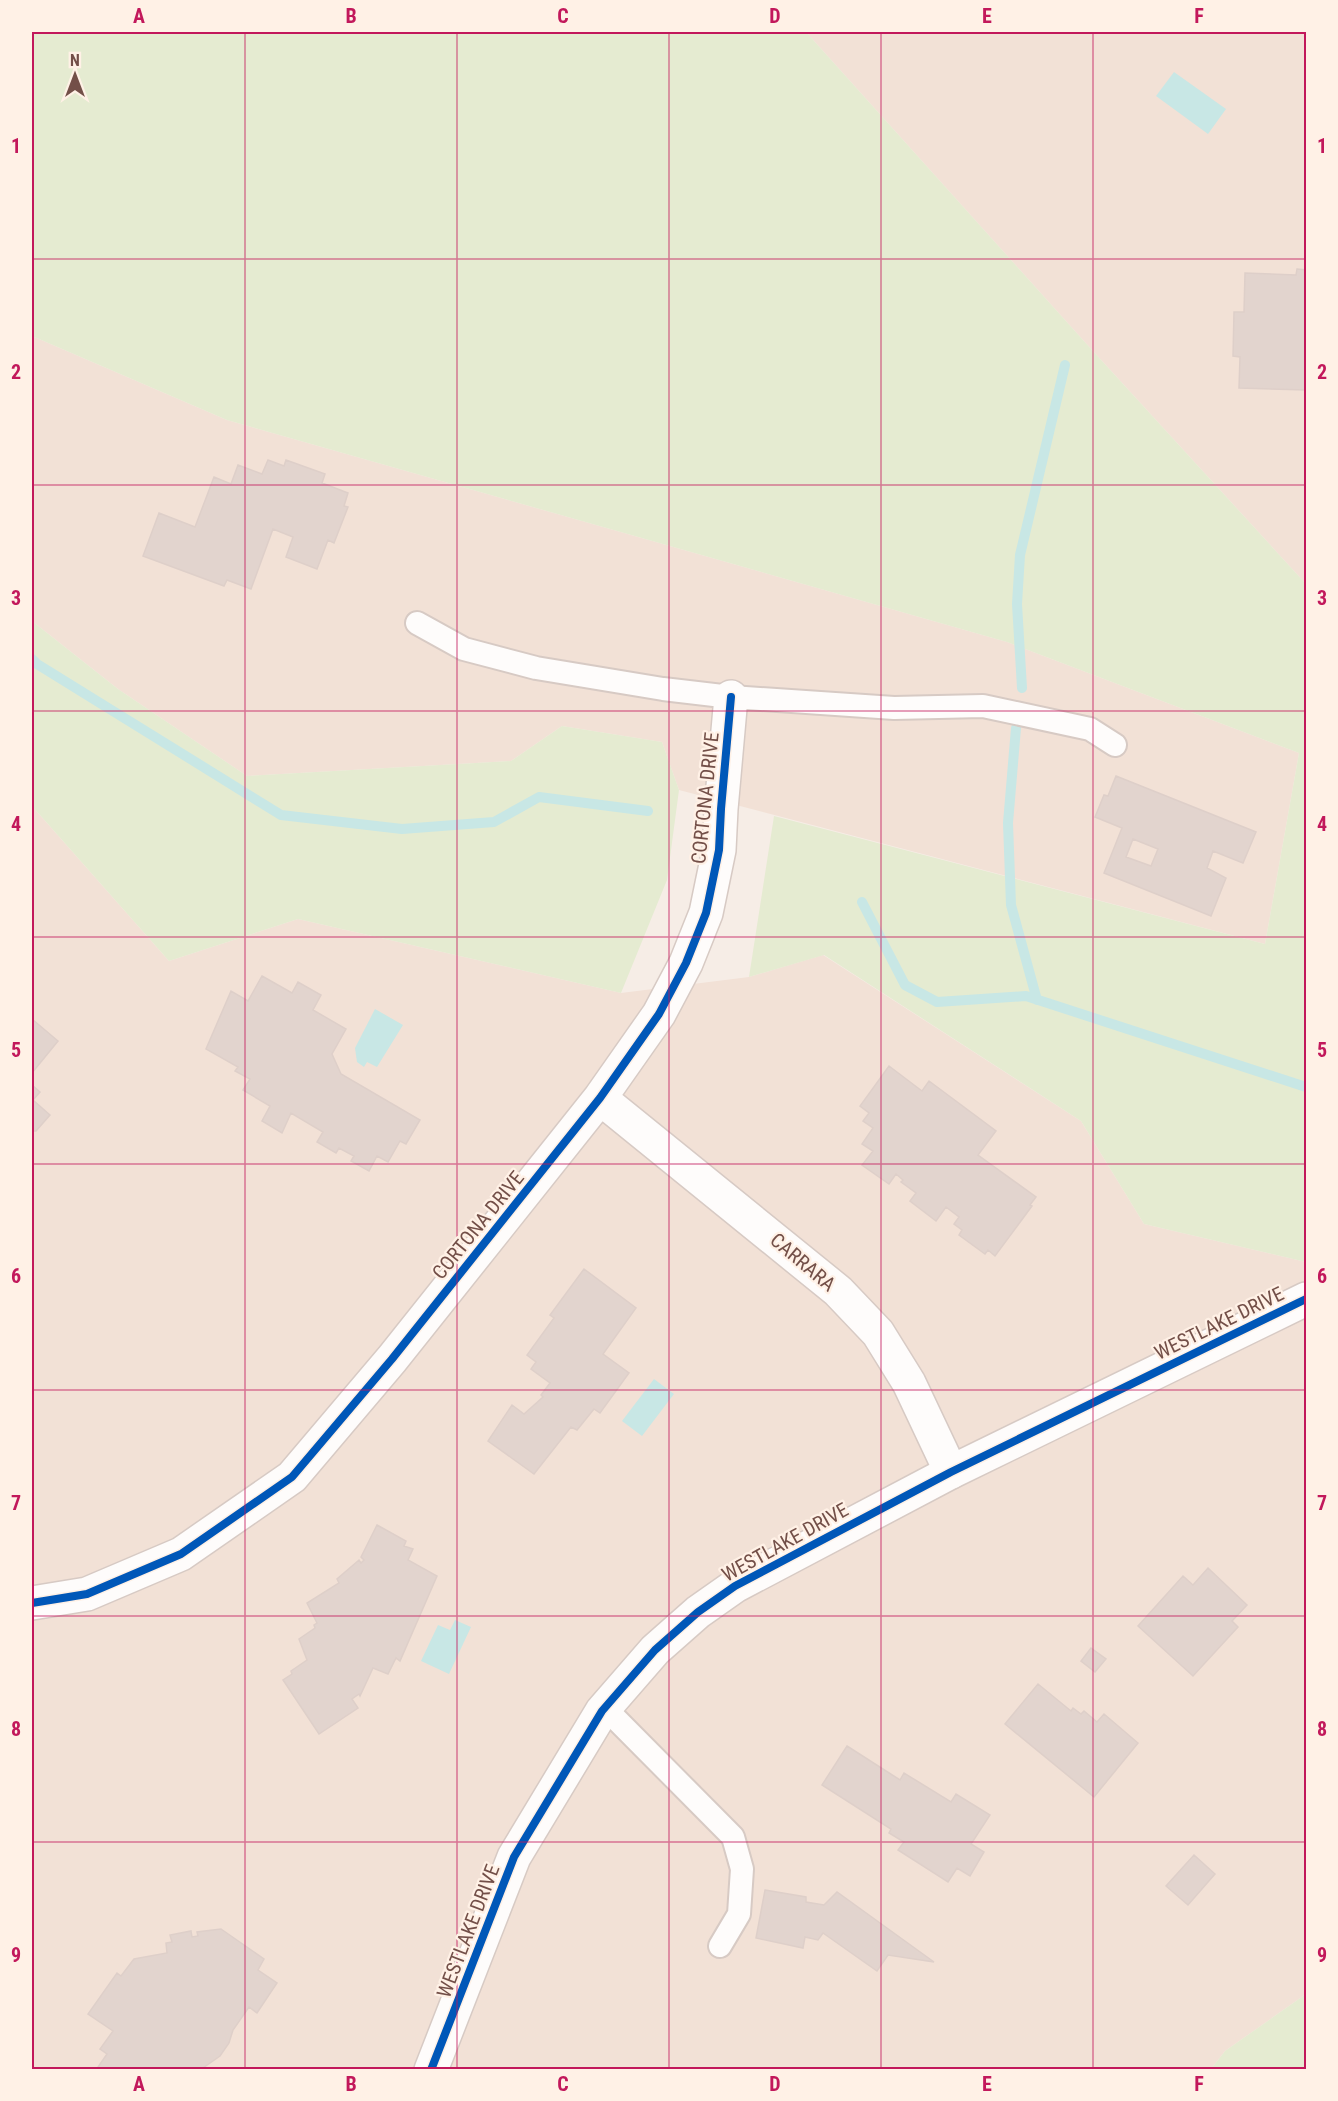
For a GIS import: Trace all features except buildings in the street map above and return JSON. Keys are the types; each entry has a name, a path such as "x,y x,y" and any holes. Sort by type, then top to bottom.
{"street":[{"name":"CORTONA DRIVE","path":"32,1603 87,1594 181,1554 292,1477 392,1359 600,1098 659,1014 686,963 706,913 719,850 732,697"},
{"name":"CARRARA","path":"600,1098 838,1291 878,1333 909,1383 951,1472"},
{"name":"WESTLAKE DRIVE","path":"431,2070 514,1857 605,1708 655,1650 698,1612 735,1586 951,1472 1306,1299"}],"lane":[{"path":"417,623 464,649 536,668 663,689 732,697 894,708 983,706 1090,729 1115,745"},
{"path":"605,1708 733,1837 742,1869 739,1914 720,1946"}],"shaded area":[{"path":"806,32 1306,32 1306,584 1092,350"},
{"path":"32,336 227,420 1007,642 1299,753 1265,944 679,790 662,742 562,726 511,761 247,776 118,689 32,621"},
{"path":"32,806 169,961 298,919 621,993 749,977 823,955 1081,1121 1144,1224 1306,1262 1306,1994 1225,2051 1211,2069 32,2069"}],"green space":[{"path":"32,32 806,32 1306,584 1306,1262 1144,1224 1081,1121 824,955 749,977 774,816 1265,944 1299,753 1007,642 227,420 32,336"},
{"path":"32,621 118,689 247,776 511,761 562,726 662,742 679,790 667,880 621,993 298,919 169,961 32,806"},
{"path":"1306,1994 1306,2069 1211,2069 1225,2051"}],"water":[{"path":"1174,72 1226,109 1208,134 1156,96"},
{"path":"375,1009 403,1025 377,1067 367,1062 364,1067 357,1062 355,1048"},
{"path":"654,1379 674,1394 642,1436 622,1421"},
{"path":"455,1620 471,1627 449,1674 421,1661 438,1625 450,1630"}],"waterway":[{"path":"1022,688 1017,604 1020,555 1065,365"},
{"path":"32,659 281,815 402,829 494,822 539,797 648,811"},
{"path":"1016,728 1008,823 1011,905 1037,1000"},
{"path":"862,902 905,985 937,1002 1026,996 1306,1087"}],"cycle path":[{"path":"32,1603 87,1594 181,1554 292,1477 392,1359 600,1098 659,1014 686,963 706,913 719,850 731,697"},
{"path":"431,2070 514,1857 602,1711 655,1650 698,1612 735,1586 951,1472 1306,1299"}]}
